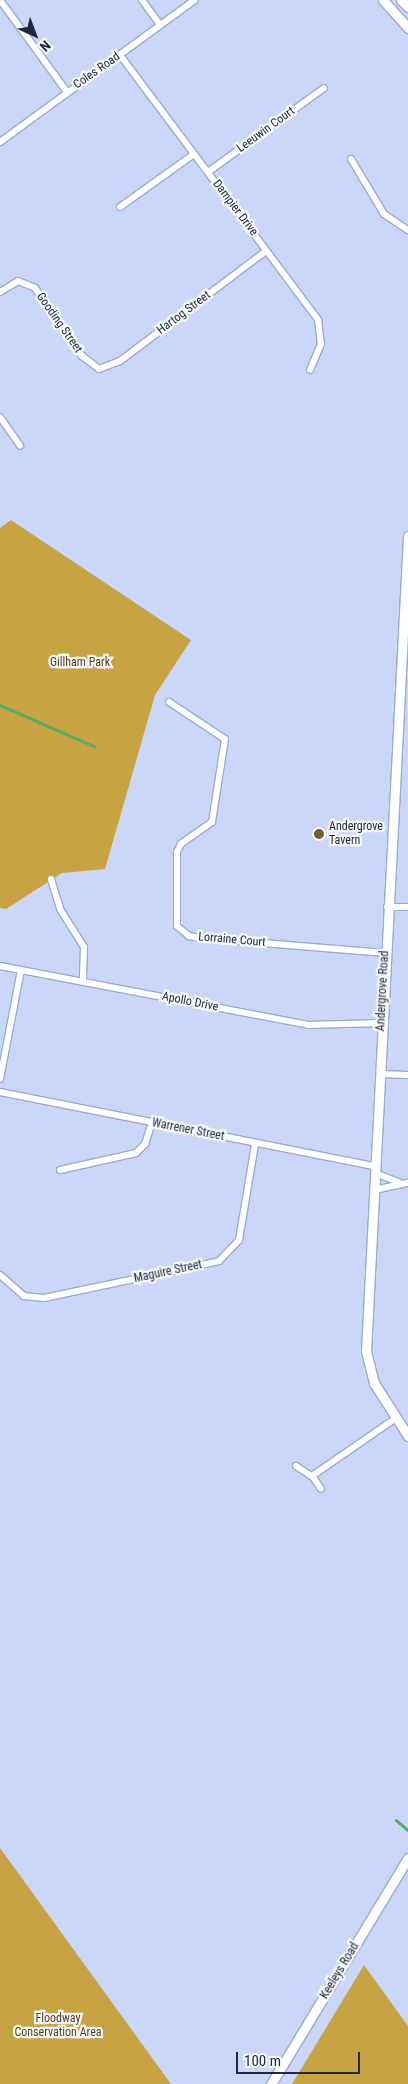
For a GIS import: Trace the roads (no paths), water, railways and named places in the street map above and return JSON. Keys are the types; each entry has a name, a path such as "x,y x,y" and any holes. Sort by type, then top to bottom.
{"street":[{"path":"0,0 67,92"},
{"path":"142,0 160,25"},
{"name":"Coles Road","path":"0,142 195,0"},
{"path":"382,0 408,28"},
{"path":"401,0 408,7"},
{"name":"Dampier Drive","path":"120,55 318,320 321,344 310,370"},
{"name":"Leeuwin Court","path":"208,172 324,88"},
{"path":"120,207 194,154"},
{"path":"351,160 384,214 408,230"},
{"name":"Hartog Street","path":"99,369 120,361 266,251"},
{"name":"Gooding Street","path":"0,292 18,281 35,288 82,356 99,369"},
{"path":"0,417 20,446"},
{"name":"Andergrove Road","path":"408,536 380,1023 380,1074 366,1351 374,1383 408,1436"},
{"name":"Lorraine Court","path":"169,702 225,739 212,822 177,852 177,926 189,936 202,938 384,953"},
{"path":"51,880 60,909 84,947 83,981"},
{"path":"387,906 408,907"},
{"name":"Apollo Drive","path":"0,966 308,1025 380,1023"},
{"path":"0,1079 21,970"},
{"path":"380,1074 408,1075"},
{"name":"Warrener Street","path":"0,1092 375,1169 399,1183"},
{"path":"60,1170 136,1153 145,1144 152,1123"},
{"name":"Maguire Street","path":"0,1275 24,1296 44,1298 220,1261 239,1240 255,1144"},
{"path":"374,1190 399,1183 408,1183"},
{"path":"312,1476 396,1418"},
{"path":"296,1466 312,1476 321,1490"},
{"name":"Keeleys Road","path":"271,2084 408,1858"}],"waterway":[{"path":"0,705 94,746"},
{"path":"396,1820 408,1830"}],"place":[{"name":"Andergrove Tavern","path":"319,834"}],"park label":[{"name":"Gillham Park","path":"80,663"},
{"name":"Floodway Conservation Area","path":"58,2026"}]}
